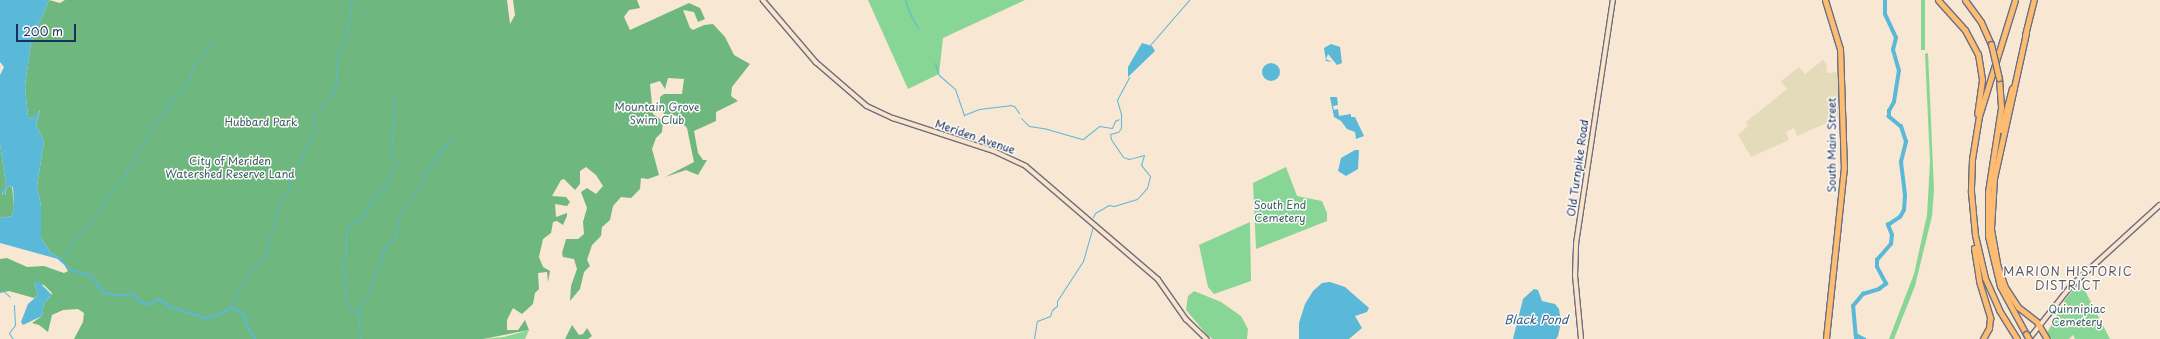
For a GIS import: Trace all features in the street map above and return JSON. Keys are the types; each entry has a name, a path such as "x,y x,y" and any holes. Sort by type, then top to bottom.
{"highway":[{"name":"South Main Street","path":"1825,0 1840,49 1844,167 1826,339"},
{"path":"1938,0 1968,34 1979,59 1981,85 1973,138 1971,222 1978,276 1990,318 1989,328 1983,339"},
{"path":"1966,0 1980,22 1991,44 1999,78 2000,114 1987,207 1990,251 2002,293 2028,337"},
{"path":"1972,159 1982,105 2014,0"},
{"path":"1991,170 2034,0"},
{"path":"2026,33 1994,178 1991,222 1994,250 2005,287 2018,307 2039,325 2046,339"},
{"path":"1971,203 1976,241 1985,278 1999,310 2017,339"}],"main road":[{"name":"Meriden Avenue","path":"763,0 816,62 867,106 893,118 994,150 1026,166 1158,279 1186,319 1208,339"},
{"name":"Old Turnpike Road","path":"1581,339 1575,276 1576,244 1613,0"},
{"path":"2028,337 2075,282 2160,205"}],"shaded area":[{"path":"1823,60 1826,63 1827,73 1839,72 1841,117 1797,136 1794,128 1786,132 1789,140 1751,157 1738,135 1748,126 1746,122 1787,89 1781,81 1799,67 1805,74"}],"green space":[{"name":"City of Meriden Watershed Reserve Land","path":"49,0 60,3 65,0 507,0 510,24 515,15 513,0 637,0 640,8 629,10 624,17 630,30 689,3 700,8 705,19 698,22 694,12 683,10 690,28 693,30 704,25 713,24 725,37 734,55 750,64 732,87 731,96 738,101 716,112 716,121 694,131 698,153 703,160 707,160 698,175 686,170 665,177 694,162 687,128 675,115 665,117 660,104 660,97 664,94 682,94 684,79 668,78 665,89 660,81 650,84 653,114 663,121 662,132 656,138 652,149 659,175 648,179 641,178 640,189 631,198 621,197 613,206 610,220 602,227 601,236 592,245 587,260 590,266 584,272 580,289 570,301 571,286 577,269 574,259 563,257 562,253 566,239 578,239 584,234 583,222 587,208 581,192 587,188 596,194 603,186 596,175 586,167 580,171 580,184 575,190 564,179 561,180 552,196 566,197 570,202 567,206 555,204 556,217 567,213 567,216 563,225 557,221 553,222 551,233 543,239 539,257 543,267 550,271 548,282 547,272 538,273 539,289 535,293 533,304 522,314 513,308 507,320 507,330 518,330 525,320 529,330 483,339 74,339 83,322 84,313 78,309 63,310 52,315 48,332 39,325 32,323 42,316 44,303 52,293 44,285 34,283 38,295 34,298 9,291 0,293 0,259 7,258 27,267 44,266 64,273 68,271 60,258 51,253 41,238 41,206 37,186 44,141 36,125 40,110 32,119 28,117 25,86 31,43"},
{"path":"868,0 1025,0 943,38 939,74 908,89"},
{"path":"1921,0 1925,0 1925,50 1921,50"},
{"path":"1928,53 1934,190 1932,216 1915,286 1894,339 1889,339 1914,274 1927,215 1930,162 1925,54"},
{"path":"0,144 6,185 2,194 5,195 7,186 12,187 14,206 12,216 0,218"},
{"name":"South End Cemetery","path":"1286,167 1297,196 1322,201 1327,213 1327,221 1256,249 1253,183"},
{"path":"1250,222 1251,281 1214,294 1208,287 1199,245"},
{"name":"Quinnipiac Cemetery","path":"2080,281 2110,339 2075,339 2073,335 2069,339 2052,339 2047,333 2065,300"},
{"path":"1194,291 1221,302 1241,316 1248,329 1247,339 1213,339 1207,335 1186,310 1188,296"},
{"path":"572,325 579,335 583,334 587,328 592,336 588,339 565,339"},
{"path":"529,330 525,339 483,339 504,337"}],"water":[{"path":"0,0 49,0 31,43 25,86 28,117 32,119 40,109 36,125 44,141 37,186 41,206 41,238 51,253 60,258 58,259 0,243 0,218 12,216 14,206 13,187 7,186 4,197 2,191 6,185 0,144 0,75 4,67 0,62"},
{"path":"1142,43 1152,46 1155,51 1128,77 1128,67"},
{"path":"1331,44 1340,47 1342,63 1337,65 1328,54 1326,59 1332,62 1326,61 1324,48"},
{"path":"1267,63 1275,63 1280,68 1278,79 1275,81 1267,81 1262,76 1262,68"},
{"path":"1330,97 1337,97 1338,105 1333,106 1334,110 1338,109 1339,116 1351,114 1351,117 1355,117 1364,136 1356,139 1355,132 1347,129 1341,121 1334,117"},
{"path":"1355,150 1359,150 1358,169 1346,176 1338,171 1341,158"},
{"path":"38,281 52,295 44,303 42,316 23,325 21,322 28,304 38,295 34,283"},
{"path":"1330,282 1345,287 1369,308 1367,312 1355,316 1362,328 1349,339 1299,339 1299,323 1305,304 1313,291 1322,283"},
{"name":"Black Pond","path":"1534,289 1538,290 1542,301 1555,304 1559,309 1561,322 1556,339 1513,339 1523,299"}],"waterway":[{"path":"229,308 251,269 261,261 269,246 266,238 273,229 279,203 289,189 288,175 299,164 308,143 312,141 315,127 312,119 332,93 336,83 337,59 345,40 352,0"},
{"path":"905,0 909,11"},
{"path":"1150,45 1189,0"},
{"path":"1856,339 1853,306 1863,294 1879,289 1886,284 1877,267 1877,260 1891,244 1892,235 1888,225 1900,217 1904,210 1905,195 1901,162 1906,142 1901,127 1889,117 1889,111 1894,102 1899,71 1893,50 1896,38 1885,14 1885,0"},
{"path":"909,12 918,28"},
{"path":"58,258 62,258 89,222 96,216 112,189 124,178 127,168 132,166 136,155 157,120 163,115 171,98 175,98 188,81 195,63 211,43"},
{"path":"935,63 939,75 955,89 964,115 979,109 1010,105 1014,106 1019,113"},
{"path":"1093,217 1095,213 1109,205 1114,206 1137,199 1147,188 1150,176 1141,165 1144,155 1129,159 1123,157 1111,139 1110,134 1118,132 1121,128 1121,114 1117,100 1129,77"},
{"path":"359,314 349,309 343,286 346,280 342,266 346,256 346,234 347,228 365,214 373,198 388,185 390,172 396,162 391,152 395,96"},
{"path":"1021,118 1029,126 1047,129 1083,139 1099,126 1112,128 1115,121 1119,119"},
{"path":"360,339 358,310 368,295 386,244 394,239 400,215 420,185 427,169 450,140"},
{"path":"1034,339 1037,321 1050,316 1052,310 1057,306 1057,301 1083,261 1093,227"},
{"path":"59,259 73,271 90,275 104,293 121,296 133,294 138,300 148,305 160,299 168,306 204,318 215,316 231,308 237,309 244,315 247,326 255,339"},
{"path":"0,288 10,297"},
{"path":"13,339 9,333 15,325 14,305"},
{"path":"1856,335 1864,339"}],"district":[{"name":"MARION HISTORIC DISTRICT","path":"2068,279"}],"park label":[{"name":"Mountain Grove Swim Club","path":"657,114"},
{"name":"Hubbard Park","path":"261,122"}]}
